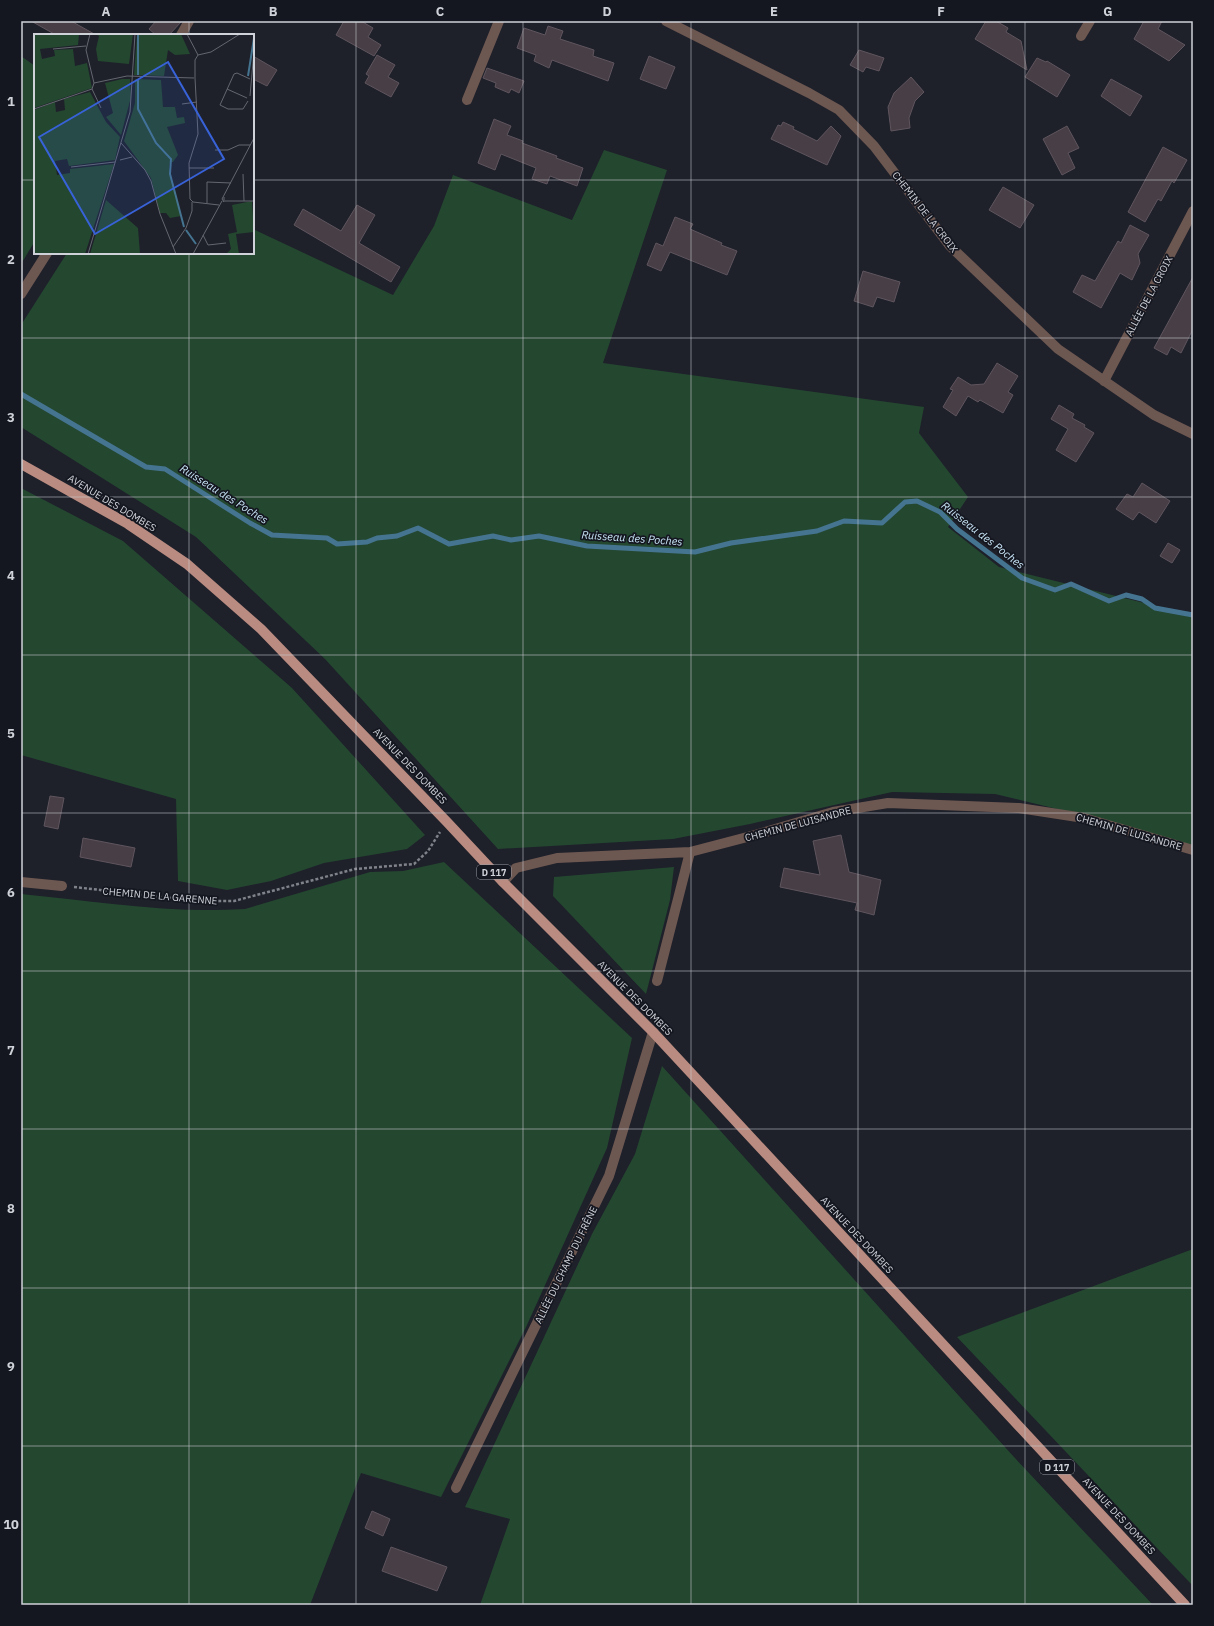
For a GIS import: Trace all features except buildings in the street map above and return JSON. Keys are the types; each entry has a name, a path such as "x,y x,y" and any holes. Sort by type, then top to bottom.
{"main road":[{"name":"AVENUE DES DOMBES","path":"21,464 128,524 187,564 261,629 503,882 653,1032 1185,1605"}],"street":[{"path":"182,34 189,21"},
{"path":"467,100 499,21"},
{"name":"CHEMIN DE LA CROIX","path":"666,21 810,93 839,110 874,146 950,246 1058,349 1154,414 1193,434"},
{"path":"1081,36 1090,21"},
{"name":"ALLÉE DE LA CROIX","path":"1104,380 1193,211"},
{"path":"21,294 46,254"},
{"name":"CHEMIN DE LUISANDRE","path":"503,882 516,868 557,858 690,852 833,812 888,803 1019,808 1084,818 1193,850"},
{"path":"657,981 690,852"},
{"path":"21,882 62,886"},
{"name":"ALLÉE DU CHAMP DU FRÊNE","path":"456,1488 609,1176 653,1032"}],"path":[{"name":"CHEMIN DE LA GARENNE","path":"62,886 198,901 234,901 355,869 414,864 428,851 447,822"}],"green space":[{"path":"21,56 34,65 34,243 21,264"},
{"path":"604,150 667,170 603,363 924,407 919,433 968,497 948,527 999,567 1193,615 1193,848 1082,815 995,794 892,792 750,824 673,839 498,849 325,659 196,537 21,427 21,325 66,254 254,254 254,229 393,295 434,226 453,175 572,220"},
{"path":"21,488 123,541 292,688 425,835 407,849 324,863 271,881 227,890 178,881 176,799 21,755"},
{"path":"444,862 632,1038 607,1148 527,1325 441,1497 361,1473 310,1605 21,1605 21,894 189,910 245,909 370,872 403,871"},
{"path":"674,867 670,900 646,994 553,896 554,877"},
{"path":"662,1066 1014,1457 1153,1605 480,1605 510,1519 465,1507 592,1234 635,1154"},
{"path":"1193,1249 1193,1586 957,1337"}],"waterway":[{"name":"Ruisseau des Poches","path":"21,394 146,467 165,469 250,523 272,535 327,538 337,544 367,542 377,538 397,536 418,528 449,544 493,536 511,540 539,536 587,546 695,552 731,543 817,531 844,521 882,523 905,502 917,501 940,512 957,529 1022,578 1055,590 1071,584 1109,601 1126,595 1142,599 1155,608 1193,615"}]}
